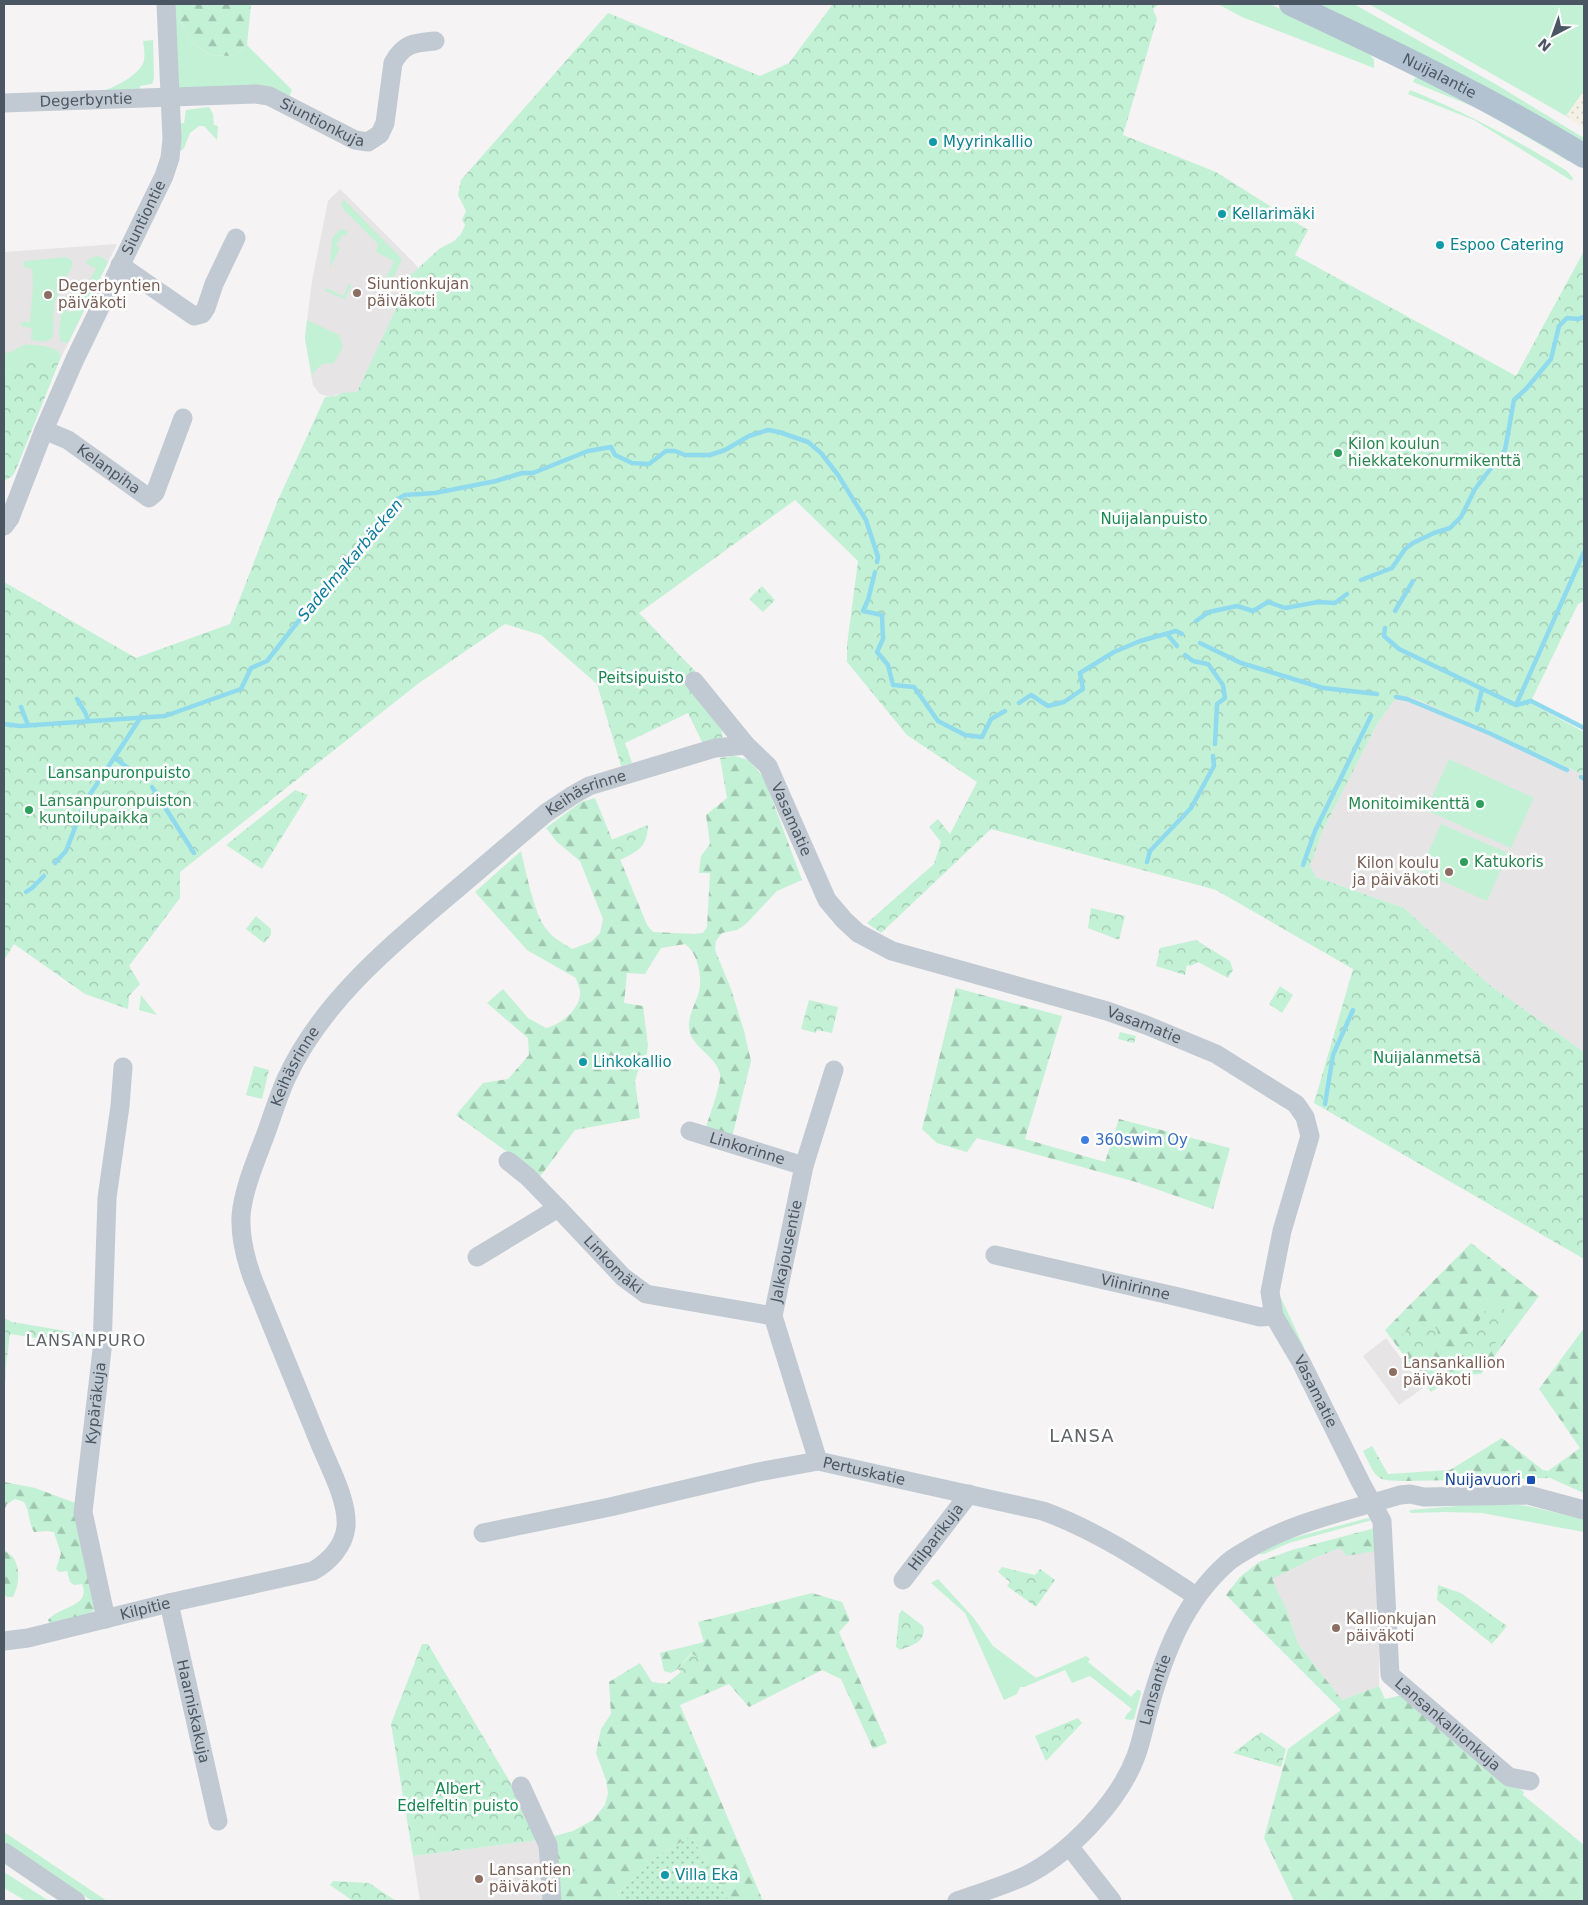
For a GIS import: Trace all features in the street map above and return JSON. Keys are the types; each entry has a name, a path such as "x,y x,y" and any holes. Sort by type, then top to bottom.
{"main road":[{"name":"Nuijalantie","path":"1291,4 1463,86 1544,131 1584,156"}],"street":[{"name":"Siuntiontie","path":"4,526 10,518 12,494 35,453 75,359 157,192 170,158 172,139 166,4"},
{"name":"Siuntionkuja","path":"170,97 256,94 268,96 355,140 368,142 380,134 385,123 392,68 398,54 412,43 435,41"},
{"name":"Degerbyntie","path":"4,103 170,97"},
{"path":"120,265 194,316 202,314 206,308 214,284 236,238"},
{"name":"Kelanpiha","path":"44,430 68,440 149,498 155,492 183,418"},
{"name":"Vasamatie","path":"694,681 746,744 768,766 827,900 858,933 892,951 1107,1011 1187,1040 1216,1054 1296,1104 1305,1117 1310,1136 1282,1232 1270,1282 1274,1316 1300,1362 1373,1504"},
{"name":"Keihäsrinne","path":"288,1577 313,1571 326,1563 338,1549 346,1529 346,1514 329,1466 254,1282 241,1233 241,1214 248,1185 286,1079 328,1012 378,957 546,813 573,794 589,786 715,748 746,744"},
{"name":"Kypäräkuja","path":"106,1619 83,1512 102,1350 107,1198 120,1106 123,1067"},
{"name":"Jalkajousentie","path":"818,1462 773,1316 804,1166 834,1070"},
{"name":"Linkorinne","path":"690,1131 804,1166"},
{"name":"Linkomäki","path":"508,1161 528,1177 623,1277 646,1294 773,1316"},
{"path":"477,1257 558,1208"},
{"name":"Viinirinne","path":"996,1256 1260,1317 1274,1316"},
{"name":"Pertuskatie","path":"483,1533 610,1507 758,1472 818,1462 1043,1510 1074,1522 1096,1534 1196,1596"},
{"name":"Hilparikuja","path":"903,1580 969,1494"},
{"name":"Lansantie","path":"957,1901 1025,1876 1045,1864 1069,1846 1108,1804 1136,1757 1154,1692 1170,1645 1184,1616 1196,1596 1227,1563 1260,1542 1289,1528 1400,1495 1410,1494 1424,1497 1528,1495 1584,1510"},
{"name":"Lansankallionkuja","path":"1373,1504 1382,1521 1390,1676 1509,1777 1530,1781"},
{"name":"Kilpitie","path":"4,1641 28,1638 169,1603 288,1577"},
{"name":"Haarniskakuja","path":"169,1603 218,1821"},
{"path":"521,1786 548,1845 552,1901"},
{"path":"1069,1846 1112,1901"},
{"path":"4,1852 76,1901"}],"shaded area":[{"name":"Siuntionkujan päiväkoti","path":"340,189 418,267 357,393 341,393 331,397 320,394 313,385 305,338 312,281 328,201"},
{"name":"Degerbyntien päiväkoti","path":"117,244 59,362 29,362 4,371 4,252"},
{"name":"Kilon koulu ja päiväkoti","path":"1401,695 1411,697 1492,732 1584,775 1584,1052 1491,986 1404,908 1316,877 1309,866 1322,832 1377,724 1393,699"},
{"name":"Lansankallion päiväkoti","path":"1386,1338 1423,1388 1399,1405 1363,1356"},
{"name":"Kallionkujan päiväkoti","path":"1341,1548 1375,1551 1379,1619 1379,1686 1342,1700 1298,1644 1287,1611 1271,1579 1316,1557"},
{"name":"Lansantien päiväkoti","path":"539,1840 544,1901 420,1901 413,1856"}],"green space":[{"path":"172,4 251,4 247,45 230,56 210,55 190,41 179,18 173,18"},
{"name":"Nuijalanpuisto","path":"833,4 1159,4 1153,9 1157,19 1123,135 1216,172 1308,230 1295,255 1516,376 1584,251 1584,601 1578,604 1530,703 1584,732 1584,775 1411,697 1397,696 1377,724 1322,832 1310,866 1316,877 1404,908 1491,986 1584,1052 1584,1259 1314,1103 1353,969 1216,890 991,829 881,933 867,923 934,864 941,842 929,827 938,819 950,834 977,782 907,735 847,662 847,645 858,561 795,500 639,613 695,671 684,683 703,702 716,719 721,727 721,742 704,746 688,713 625,743 632,763 621,766 597,684 541,635 505,624 419,683 180,872 180,898 129,966 140,984 129,996 128,1009 85,994 14,944 4,960 4,582 136,658 230,624 278,500 325,397 357,392 412,274 439,249 454,241 461,234 465,225 462,220 466,211 458,195 461,180 608,13 760,76 789,63"},
{"path":"1218,4 1270,4 1365,48 1374,60 1374,68 1242,17"},
{"path":"1315,4 1354,4 1497,85 1584,138 1584,144 1472,79"},
{"path":"1369,4 1584,4 1584,91 1566,116"},
{"path":"173,18 179,18 190,41 210,55 230,56 247,45 292,90 288,100 182,89 178,86"},
{"path":"153,40 154,78 152,84 140,86 140,93 101,92 119,84 137,71 144,61 143,41"},
{"path":"1424,74 1570,157 1568,161 1479,109 1413,82 1415,78"},
{"path":"1410,90 1471,117 1510,138 1567,171 1573,178 1572,181 1474,120 1408,94"},
{"path":"209,107 213,114 214,125 218,126 217,140 204,126 199,126 190,133 184,148 181,151 178,150 178,123 184,123 186,110"},
{"path":"343,199 402,259 389,287 376,281 378,277 385,280 394,261 376,252 378,244 344,210 341,204"},
{"path":"341,229 348,232 346,236 342,235 336,246 340,248 330,268 332,238"},
{"path":"98,256 108,262 68,343 61,342 59,334 61,311 63,308 71,313 96,269 86,263 89,259"},
{"path":"66,257 72,261 72,266 54,303 53,336 46,341 31,340 32,328 23,327 20,322 30,322 33,285 32,269 24,267 23,263 25,261"},
{"path":"349,284 352,286 344,299 325,291 326,288 343,296"},
{"path":"307,320 339,335 343,347 334,363 322,364 313,373 312,378 305,338"},
{"path":"26,344 55,349 59,352 59,362 29,362 4,371 4,352 8,353"},
{"path":"29,362 59,362 15,472 4,481 4,371"},
{"path":"762,586 775,600 763,612 749,599"},
{"path":"734,756 749,760 764,778 802,880 777,891 746,924 737,930 722,933 716,941 715,950 731,989 751,1061 732,1137 705,1130 717,1093 720,1074 714,1061 698,1046 690,1034 690,1017 700,986 700,974 695,957 685,944 661,948 645,974 627,973 624,1003 643,1006 648,1045 647,1053 639,1067 635,1081 640,1118 575,1130 539,1178 532,1170 456,1115 483,1083 508,1079 529,1055 528,1038 487,1003 503,989 528,1018 546,1028 558,1023 570,1014 578,1003 580,990 576,978 527,950 475,892 521,851 534,904 547,930 555,938 572,949 591,942 600,933 603,919 580,861 557,842 546,828 581,802 595,798 647,925 653,932 703,933 707,927 710,873 699,873 701,856 710,844 706,815 727,798 720,758"},
{"name":"Monitoimikenttä","path":"1449,759 1534,798 1511,848 1426,810"},
{"path":"295,790 308,795 262,869 226,845"},
{"name":"Katukoris","path":"1441,824 1508,853 1487,901 1420,871"},
{"path":"648,825 646,839 640,848 620,860 611,840"},
{"path":"1091,908 1125,916 1119,940 1088,928"},
{"path":"256,916 271,929 271,935 264,943 246,929"},
{"path":"1196,940 1230,961 1233,970 1228,978 1198,962 1191,966 1187,965 1185,975 1156,966 1160,948"},
{"path":"1280,986 1293,995 1282,1013 1269,1004"},
{"path":"956,988 1062,1016 1025,1139 1105,1162 1119,1119 1230,1148 1213,1209 1136,1182 977,1138 967,1152 937,1143 922,1129"},
{"path":"141,995 157,1015 139,1010"},
{"path":"809,1000 838,1007 832,1033 817,1030 816,1033 801,1029"},
{"path":"1120,1032 1136,1036 1134,1043 1118,1039"},
{"path":"254,1066 269,1070 262,1099 246,1095"},
{"path":"1471,1243 1539,1296 1481,1374 1454,1376 1431,1392 1385,1330"},
{"path":"1276,1296 1281,1298 1304,1347 1299,1348 1279,1308"},
{"path":"1491,1301 1513,1315 1481,1366 1459,1353"},
{"path":"4,1318 12,1322 96,1336 95,1347 10,1334 4,1404"},
{"path":"1425,1323 1437,1329 1438,1338 1436,1345 1422,1355 1409,1351 1398,1338 1413,1326"},
{"path":"1584,1328 1584,1493 1550,1478 1396,1481 1382,1479 1374,1473 1363,1451 1372,1446 1388,1474 1450,1470 1502,1438 1543,1470 1548,1471 1580,1448 1539,1389"},
{"path":"4,1482 35,1488 78,1504 97,1605 90,1616 50,1624 48,1620 54,1615 79,1602 84,1592 82,1584 74,1585 70,1582 67,1571 59,1572 56,1569 61,1554 54,1532 34,1532 24,1502 15,1499 7,1504 4,1511"},
{"path":"1506,1504 1528,1506 1579,1518 1584,1520 1584,1532 1482,1513 1411,1513 1409,1511 1469,1505"},
{"path":"1368,1518 1372,1520 1289,1543 1264,1554 1257,1554 1281,1541"},
{"path":"1375,1528 1375,1551 1346,1556 1341,1548 1316,1557 1272,1579 1287,1611 1298,1644 1342,1700 1379,1686 1385,1699 1403,1695 1524,1792 1523,1795 1584,1845 1584,1901 1294,1901 1264,1838 1288,1749 1341,1710 1226,1595 1240,1577 1259,1562 1292,1550"},
{"path":"4,1549 13,1557 18,1572 17,1588 13,1597 7,1597 4,1594"},
{"path":"1002,1567 1035,1575 1040,1569 1055,1580 1036,1607 1007,1586 1010,1582 998,1572"},
{"path":"938,1579 973,1617 993,1646 1036,1678 1086,1656 1090,1659 1088,1662 1131,1697 1137,1690 1140,1690 1141,1693 1134,1719 1125,1719 1132,1709 1090,1676 1072,1683 1065,1670 1020,1687 1017,1694 1004,1700 965,1613 931,1583"},
{"path":"1438,1585 1461,1593 1507,1626 1492,1644 1437,1600"},
{"path":"812,1593 842,1602 850,1620 839,1632 887,1743 873,1749 841,1679 822,1670 749,1707 729,1684 680,1705 763,1901 729,1901 691,1836 655,1858 618,1893 623,1901 544,1901 539,1840 573,1831 593,1820 605,1805 608,1793 606,1780 596,1753 601,1729 611,1714 609,1682 640,1663 652,1682 666,1684 681,1672 691,1680 705,1664 691,1653 678,1669 671,1673 664,1671 660,1653 704,1642 698,1622"},
{"path":"902,1610 923,1626 924,1631 923,1636 918,1642 900,1650 896,1647 899,1614"},
{"name":"Albert Edelfeltin puisto","path":"422,1644 428,1644 516,1792 539,1840 413,1856 391,1724"},
{"path":"692,1653 705,1664 691,1681 678,1669"},
{"path":"1078,1718 1082,1723 1046,1761 1035,1736"},
{"path":"1261,1732 1286,1749 1281,1767 1233,1753"},
{"path":"4,1832 107,1901 92,1901 4,1843"},
{"path":"691,1836 729,1901 623,1901 618,1893 655,1858"},
{"path":"4,1872 49,1901 26,1901 4,1888"},
{"path":"333,1881 369,1883 396,1901 353,1901 330,1885"}],"sand":[{"path":"1584,91 1584,128 1566,116"}],"waterway":[{"path":"1361,580 1392,568 1405,549 1413,543 1450,528 1461,517 1475,489 1505,450 1514,400 1526,389 1551,359 1559,326 1567,318 1578,319 1584,317"},
{"name":"Sadelmakarbäcken","path":"4,724 20,726 165,716 241,689 251,668 267,661 398,499 405,495 435,493 496,481 522,473 533,473 588,451 611,447 615,455 632,463 649,464 666,451 675,451 685,455 710,455 725,450 749,436 768,430 808,442 821,453 838,475 866,520 878,557 877,562"},
{"path":"1516,705 1584,552"},
{"name":"Sadelmakarbäcken","path":"875,572 868,600 863,611 882,615 883,639 877,652 888,665 893,685 914,687 938,721 965,735 982,737 991,719 1005,711"},
{"path":"1395,611 1413,581"},
{"path":"1196,621 1209,612 1237,606 1253,611 1268,602 1285,608 1318,602 1335,603 1347,594"},
{"path":"1385,628 1384,636 1399,649 1516,705 1531,701 1584,728"},
{"name":"Sadelmakarbäcken","path":"1019,703 1031,695 1048,706 1064,702 1083,689 1080,673 1114,652 1140,641 1176,631 1182,634"},
{"path":"1167,634 1177,646"},
{"path":"1200,643 1241,663 1323,688 1377,694"},
{"path":"1185,655 1193,661 1208,664 1223,685 1225,698 1217,704 1215,744"},
{"path":"1477,710 1482,689"},
{"path":"1396,697 1407,699 1489,733 1567,770"},
{"path":"77,699 88,720"},
{"path":"21,707 28,725"},
{"path":"1303,865 1315,831 1371,716"},
{"path":"55,863 66,851 85,802 141,717"},
{"path":"1147,862 1150,851 1191,808 1214,766 1213,756"},
{"path":"115,758 141,778"},
{"path":"152,787 194,853"},
{"path":"26,892 44,876"},
{"path":"1325,1104 1333,1055 1353,1010"}],"place":[{"name":"Myyrinkallio","path":"933,142"},
{"name":"Kellarimäki","path":"1222,214"},
{"name":"Espoo Catering","path":"1440,245"},
{"name":"Siuntionkujan päiväkoti","path":"357,293"},
{"name":"Degerbyntien päiväkoti","path":"48,295"},
{"name":"Kilon koulun hiekkatekonurmikenttä","path":"1338,453"},
{"name":"Monitoimikenttä","path":"1480,804"},
{"name":"Lansanpuronpuiston kuntoilupaikka","path":"29,810"},
{"name":"Katukoris","path":"1464,862"},
{"name":"Kilon koulu ja päiväkoti","path":"1449,872"},
{"name":"Linkokallio","path":"583,1062"},
{"name":"360swim Oy","path":"1085,1140"},
{"name":"Lansankallion päiväkoti","path":"1393,1372"},
{"name":"Nuijavuori","path":"1531,1480"},
{"name":"Kallionkujan päiväkoti","path":"1336,1628"},
{"name":"Villa Eka","path":"665,1875"},
{"name":"Lansantien päiväkoti","path":"479,1879"}],"district":[{"name":"LANSANPURO","path":"86,1340"},
{"name":"LANSA","path":"1082,1435"}],"park label":[{"name":"Peitsipuisto","path":"641,678"},
{"name":"Lansanpuronpuisto","path":"119,773"},
{"name":"Nuijalanmetsä","path":"1427,1058"}]}
